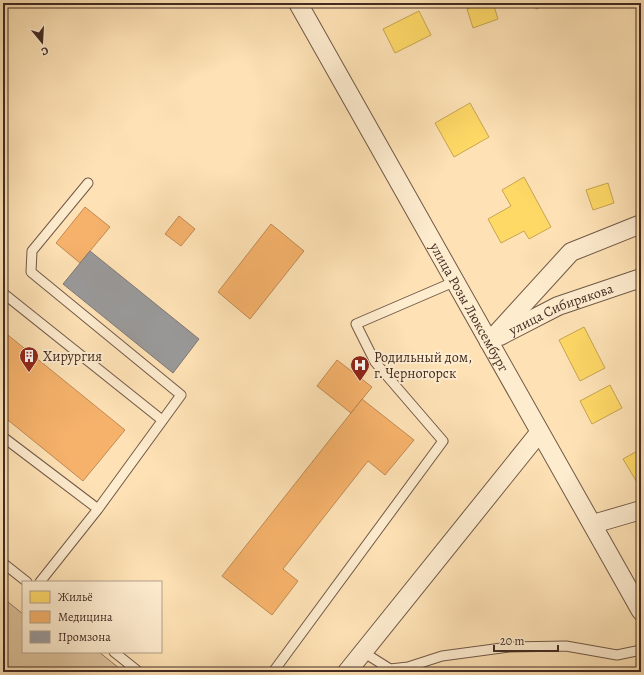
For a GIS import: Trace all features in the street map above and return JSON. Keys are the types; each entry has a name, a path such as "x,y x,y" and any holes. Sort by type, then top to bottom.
{"street":[{"name":"улица Розы Люксембург","path":"298,3 456,281 539,433 593,524 641,611"},
{"name":"улица Сибирякова","path":"489,342 571,252 641,224"},
{"name":"улица Сибирякова","path":"489,342 558,306 641,278"},
{"path":"347,672 539,433"},
{"path":"593,524 641,510"}],"lane":[{"path":"41,581 98,509 181,395 31,272 32,251 88,182"},
{"path":"273,672 443,441 374,362 356,324 456,281"},
{"path":"3,293 162,420"},
{"path":"3,437 98,509"},
{"path":"3,563 26,581"},
{"path":"363,652 390,669 408,667 442,656 509,647 566,646 617,655 641,650"},
{"path":"115,653 139,672"}],"shaded area":[{"path":"3,598 22,613 22,653 100,653 124,672 3,672"}],"building: Жильё":[{"path":"484,3 493,3 498,19 473,28 467,9"},
{"path":"534,3 551,3 536,9"},
{"path":"419,11 431,35 395,53 383,29"},
{"path":"470,103 489,137 454,157 435,123"},
{"path":"524,177 551,227 529,239 524,231 501,243 488,219 511,206 502,190"},
{"path":"608,183 614,203 593,210 586,190"},
{"path":"584,327 605,368 580,381 559,340"},
{"path":"610,385 622,408 592,424 580,401"},
{"path":"641,449 641,482 638,484 623,459"}],"building: Медицина":[{"path":"85,207 110,227 80,263 56,243"},
{"path":"179,216 195,229 181,246 165,234"},
{"path":"271,224 304,251 250,319 218,292"},
{"name":"Хирургия","path":"3,331 125,430 83,481 3,416"},
{"path":"337,360 372,387 351,413 317,386"},
{"name":"Родильный дом, г. Черногорск","path":"362,399 414,440 385,475 368,461 283,569 298,581 272,615 222,576"}],"building: Промзона":[{"path":"90,251 199,339 173,373 63,284"}],"place":[{"name":"Хирургия","path":"29,373"},
{"name":"Родильный дом, г. Черногорск","path":"360,382"}]}
